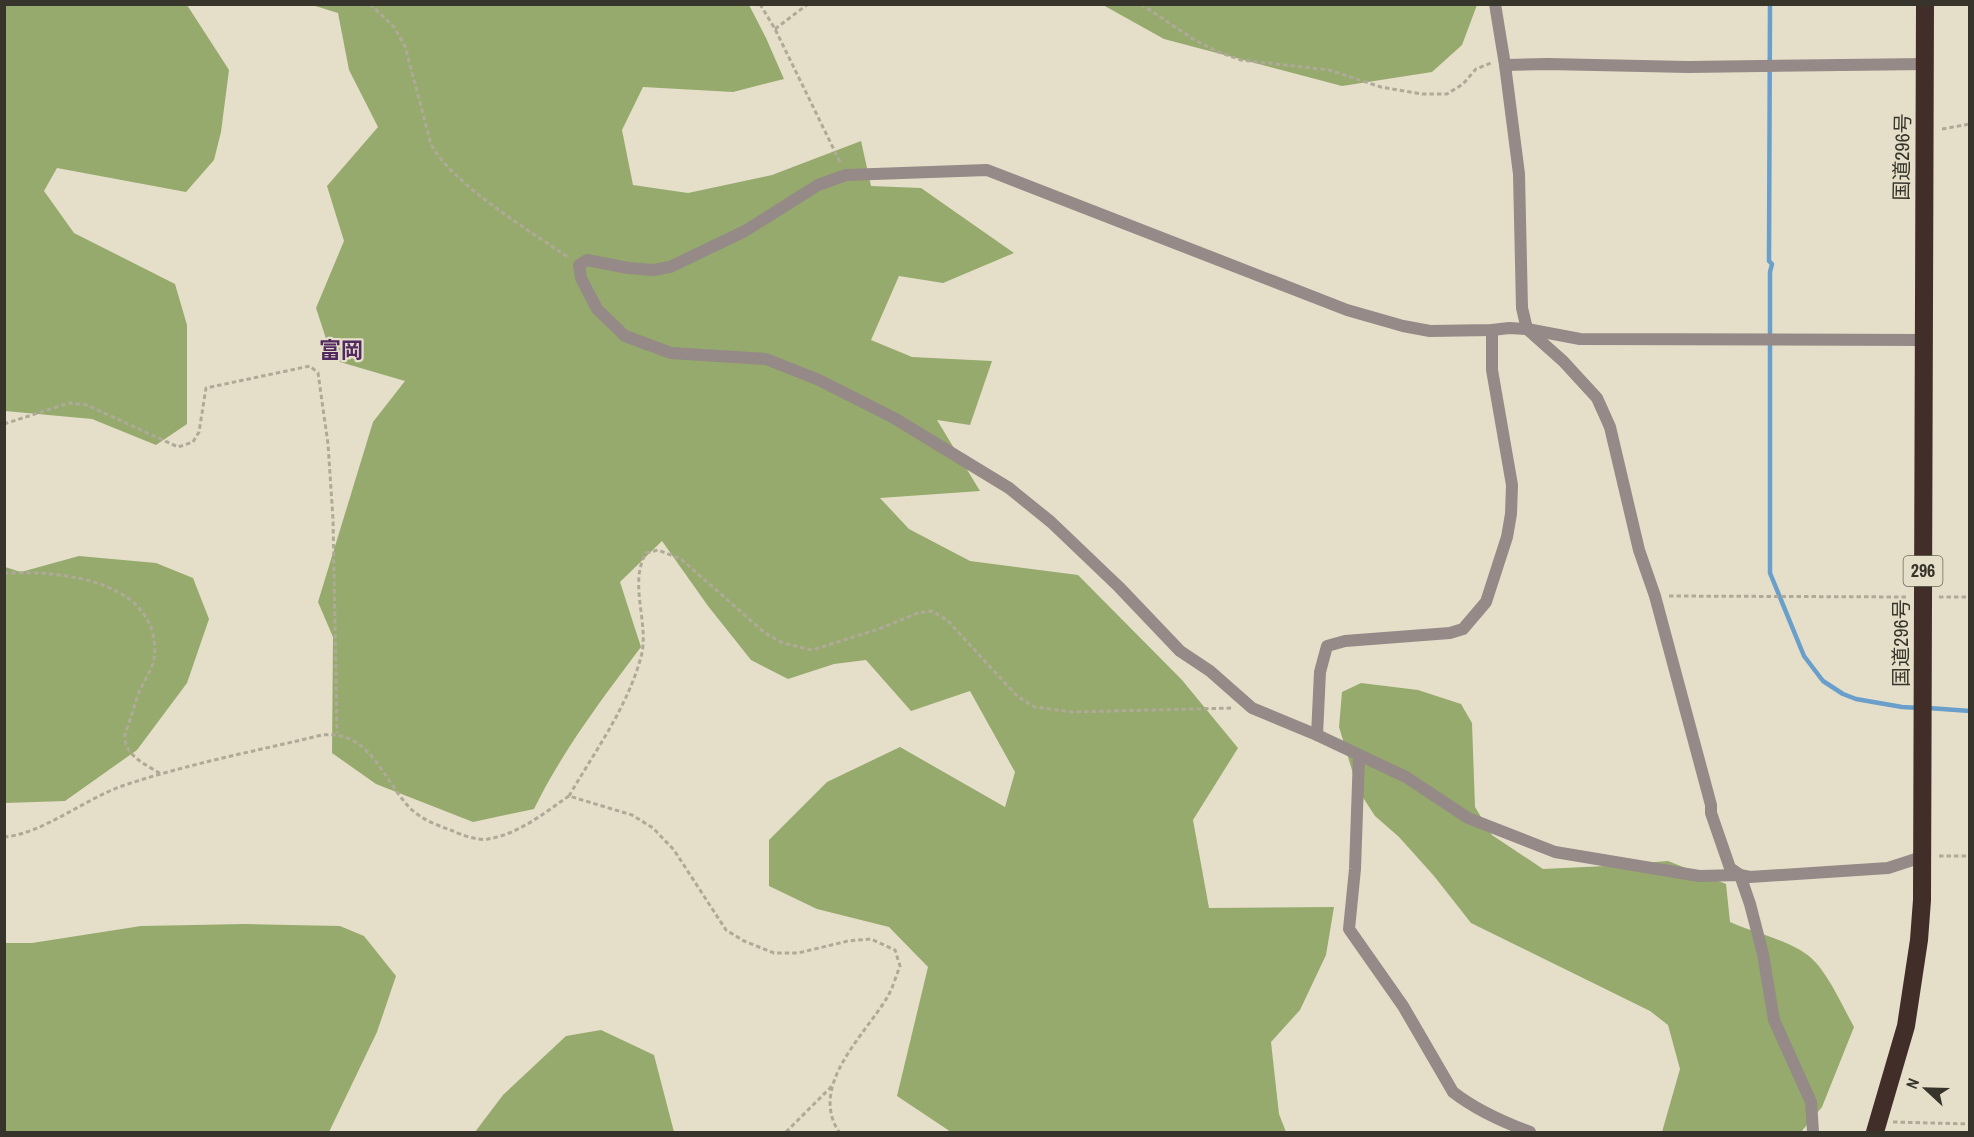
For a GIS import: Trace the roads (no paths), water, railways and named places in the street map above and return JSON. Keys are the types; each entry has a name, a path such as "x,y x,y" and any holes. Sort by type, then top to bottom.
{"highway":[{"name":"国道296号","path":"1875,1132 1906,1026 1922,900 1925,4"}],"street":[{"path":"1495,4 1520,174 1522,308 1527,329 1563,361 1597,398 1610,427 1639,550 1655,596 1700,762 1711,813 1730,868 1740,875 1757,926 1774,1020 1811,1102 1812,1129 1801,1132"},
{"path":"1505,65 1688,67 1926,64"},
{"path":"1922,856 1888,868 1750,877 1740,875 1699,876 1554,852 1468,818 1406,777 1317,735 1252,708 1210,671 1180,651 1119,587 1051,522 1009,488 894,418 819,380 777,363 766,359 671,353 624,336 597,309 581,278 579,265 586,260 628,268 653,270 670,267 745,231 818,185 846,175 987,170 1347,310 1430,331 1509,328 1580,339 1924,340"},
{"path":"1317,735 1320,672 1327,646 1345,641 1450,633 1463,629 1486,602 1507,537 1512,485 1492,370 1492,330"},
{"path":"1359,755 1355,869 1349,929 1403,1006 1453,1092 1499,1120 1530,1132"}],"waterway":[{"path":"1770,4 1769,261 1772,264 1770,272 1770,573 1804,656 1823,681 1843,694 1856,699 1920,708"},
{"path":"1928,708 1970,711"}],"district":[{"name":"富岡","path":"341,350"}]}
